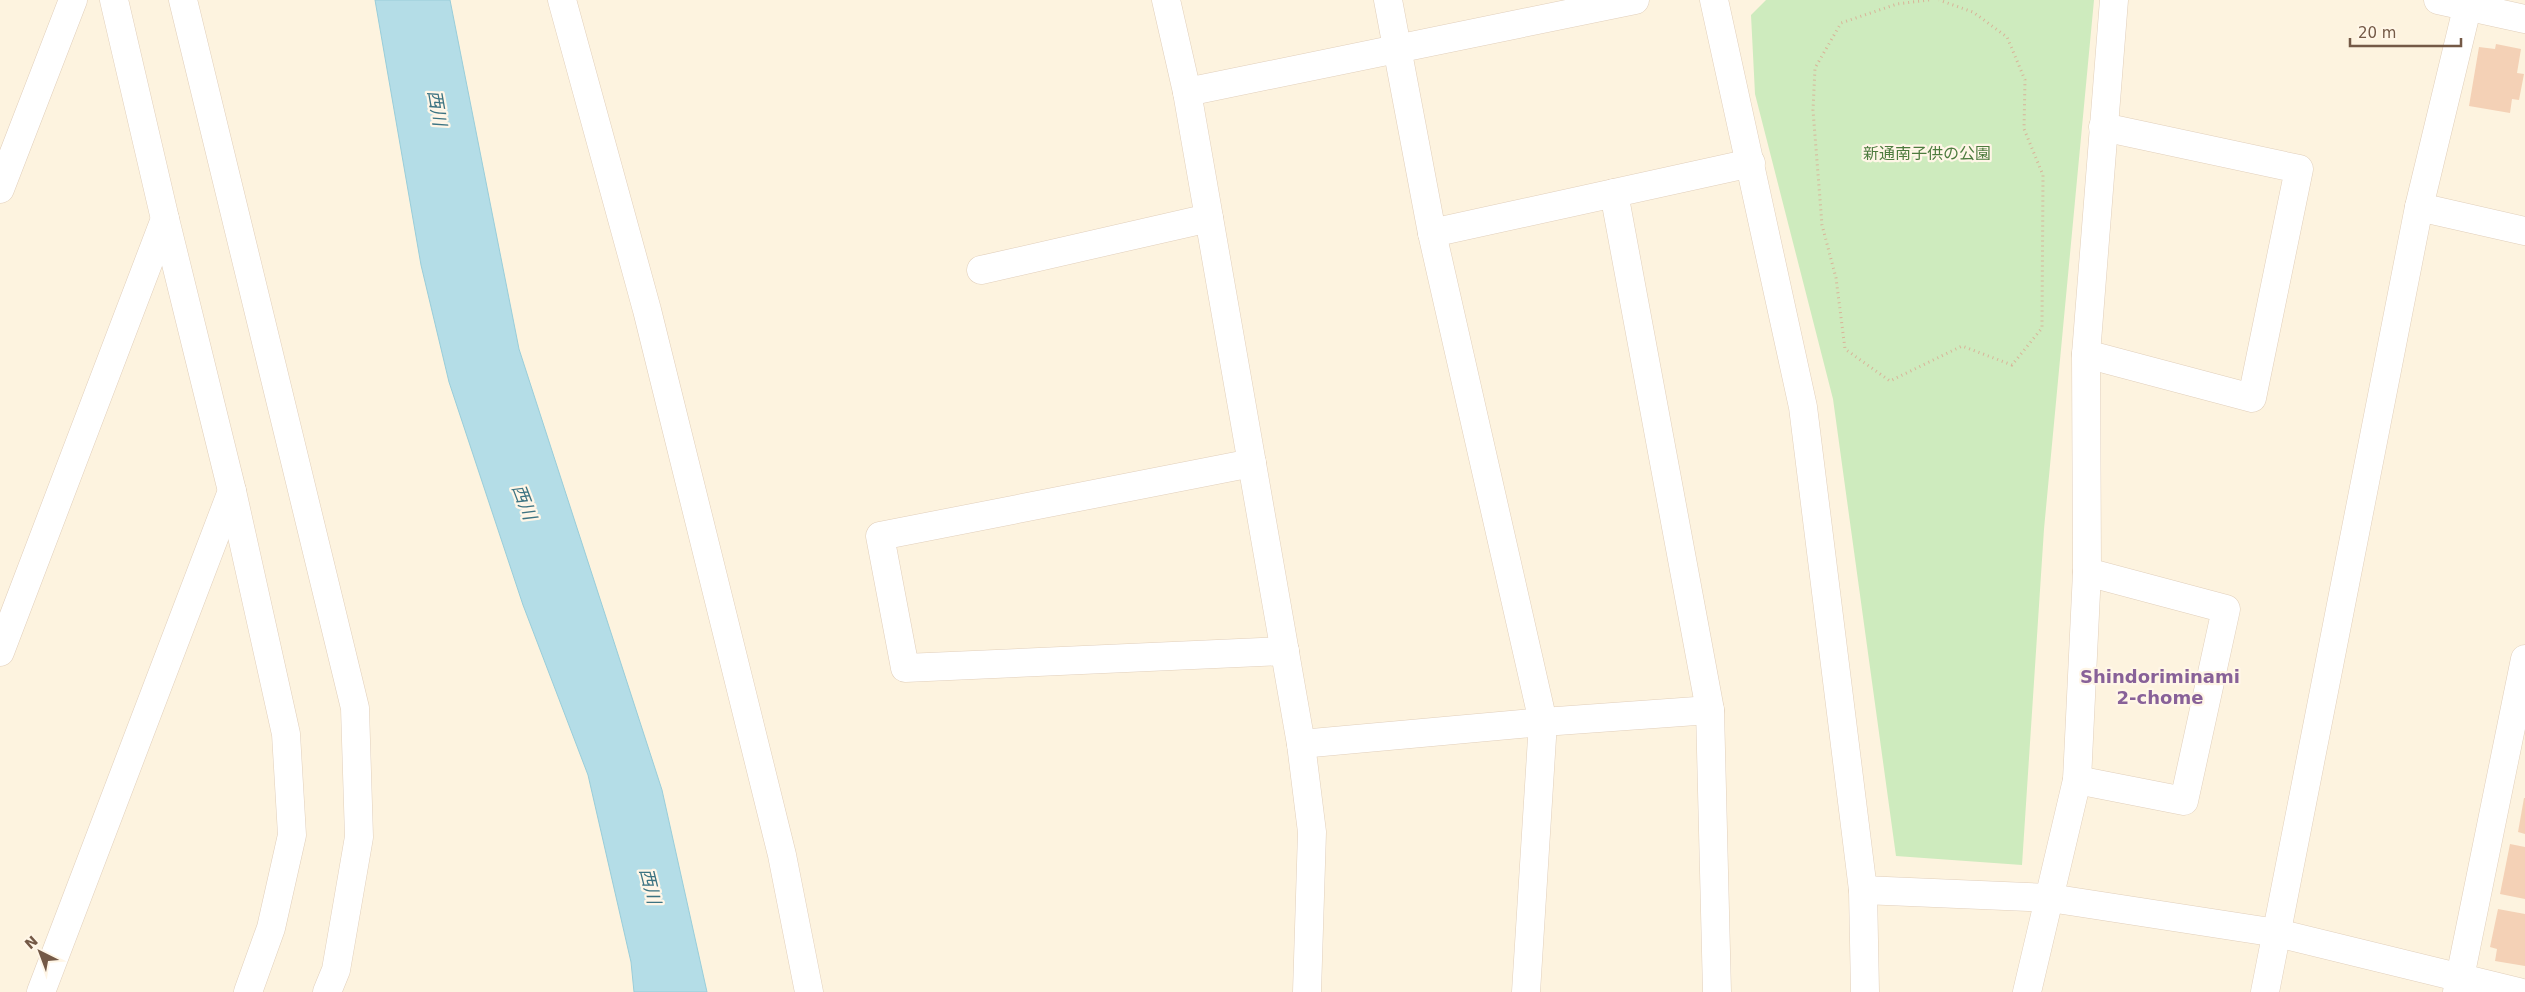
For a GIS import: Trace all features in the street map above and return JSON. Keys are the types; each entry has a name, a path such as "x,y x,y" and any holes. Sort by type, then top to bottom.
{"street":[{"path":"0,189 74,0"},
{"path":"114,0 165,219 232,491 286,734 292,835 271,928 248,992"},
{"path":"183,0 355,708 359,837 336,970 328,992"},
{"path":"562,0 647,310 782,855 809,992"},
{"path":"1166,0 1187,92 1301,744 1312,832 1307,992"},
{"path":"1388,0 1432,232 1543,722 1526,992"},
{"path":"1187,92 1396,47 1635,0"},
{"path":"1714,0 1803,407 1863,890 1864,992"},
{"path":"2027,992 2039,932 2050,898 2077,780 2087,572 2086,354 2114,0"},
{"path":"2438,0 2468,3 2525,19"},
{"path":"2265,992 2420,207 2468,3"},
{"path":"2086,354 2252,398 2298,169 2104,127"},
{"path":"1432,232 1751,163"},
{"path":"1614,193 1710,710 1717,992"},
{"path":"2420,207 2525,231"},
{"path":"981,270 1209,218"},
{"path":"0,650 165,219"},
{"path":"1252,463 880,536 905,668 1285,651"},
{"path":"41,992 232,491"},
{"path":"2077,780 2184,801 2226,609 2087,572"},
{"path":"2458,985 2525,659"},
{"path":"1301,744 1543,722 1710,710"},
{"path":"1863,890 2050,898 2277,933 2458,985 2519,992"}],"path":[{"path":"1929,0 1897,4 1841,23 1815,68 1813,110 1822,225 1836,278 1845,349 1890,381 1962,346 2012,365 2042,328 2043,175 2024,129 2025,80 2007,37 1973,12 1939,0"}],"green space":[{"name":"新通南子供の公園","path":"1766,0 2094,0 2044,529 2022,865 1896,856 1833,399 1755,94 1751,15"}],"water":[{"name":"西川","path":"375,0 450,0 519,349 662,790 707,992 634,992 631,962 588,775 523,605 449,382 421,265"}],"building":[{"path":"2496,44 2521,49 2517,73 2524,74 2519,100 2512,99 2510,113 2469,106 2479,47 2495,49"},
{"path":"2525,798 2525,834 2518,832"},
{"path":"2510,844 2525,847 2525,899 2500,894"},
{"path":"2498,909 2525,914 2525,966 2495,961 2497,949 2490,947"}],"district":[{"name":"Shindoriminami 2-chome","path":"2160,688"}]}
